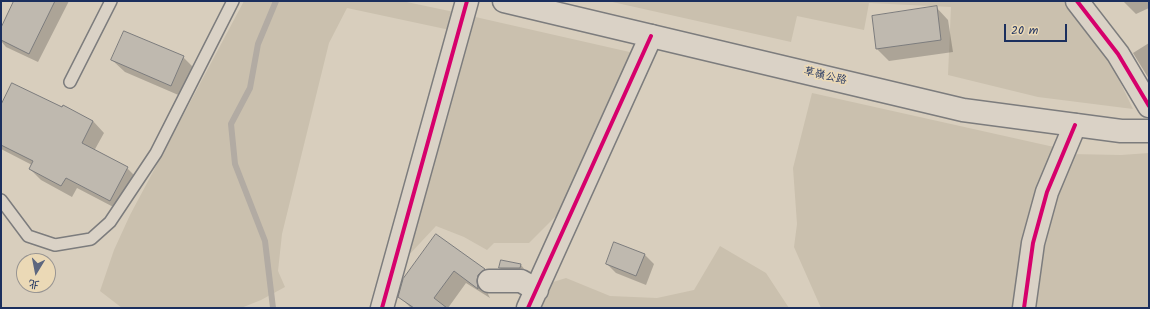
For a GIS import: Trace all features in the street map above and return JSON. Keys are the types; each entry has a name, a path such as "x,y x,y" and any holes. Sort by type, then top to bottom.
{"street":[{"path":"382,308 467,1"},
{"name":"草嶺公路","path":"504,1 963,110 1121,131 1149,131"},
{"path":"1077,1 1118,54 1149,106"},
{"path":"533,299 651,36"},
{"path":"1024,308 1033,243 1043,206 1047,192 1075,125"},
{"path":"489,281 521,282 533,299"}],"lane":[{"path":"70,82 111,1"},
{"path":"1,200 28,236 55,245 91,239 110,222 156,153 233,1"}],"shaded area":[{"path":"244,1 402,1 454,12 450,30 347,8 329,43 282,234 278,271 285,287 261,300 241,308 122,308 100,291 114,250 130,215"},
{"path":"608,1 1065,1 1110,61 1133,109 1038,97 948,75 951,7 869,3 864,30 797,16 791,42"},
{"path":"471,16 634,53 567,205 529,243 494,243 487,250 464,237 436,226 407,257"},
{"path":"812,93 1054,147 1024,242 1012,308 821,308 794,247 797,224 793,168"},
{"path":"1149,153 1149,308 1031,308 1049,211 1070,154 1121,155"},
{"path":"720,246 766,273 789,308 525,308 534,288 566,278 610,296 657,298 694,290"}],"building":[{"path":"14,1 55,1 29,54 1,40 1,28"},
{"path":"937,6 941,40 876,49 872,16"},
{"path":"124,31 184,56 171,86 111,60"},
{"path":"12,83 62,107 63,105 93,121 82,143 128,167 110,201 66,178 61,186 29,169 33,161 1,145 1,105"},
{"path":"436,234 485,269 478,275 478,289 454,271 434,298 447,308 414,308 398,297 403,279"},
{"path":"614,242 645,254 636,276 606,264"},
{"path":"501,260 521,264 520,268 499,268"}],"waterway":[{"path":"273,308 265,241 235,164 231,124 250,88 258,44 276,1"}],"cycle path":[{"path":"382,308 467,1"},
{"path":"1077,1 1118,54 1149,106"},
{"path":"528,308 651,36"},
{"path":"1024,308 1033,243 1047,192 1075,125"}]}
